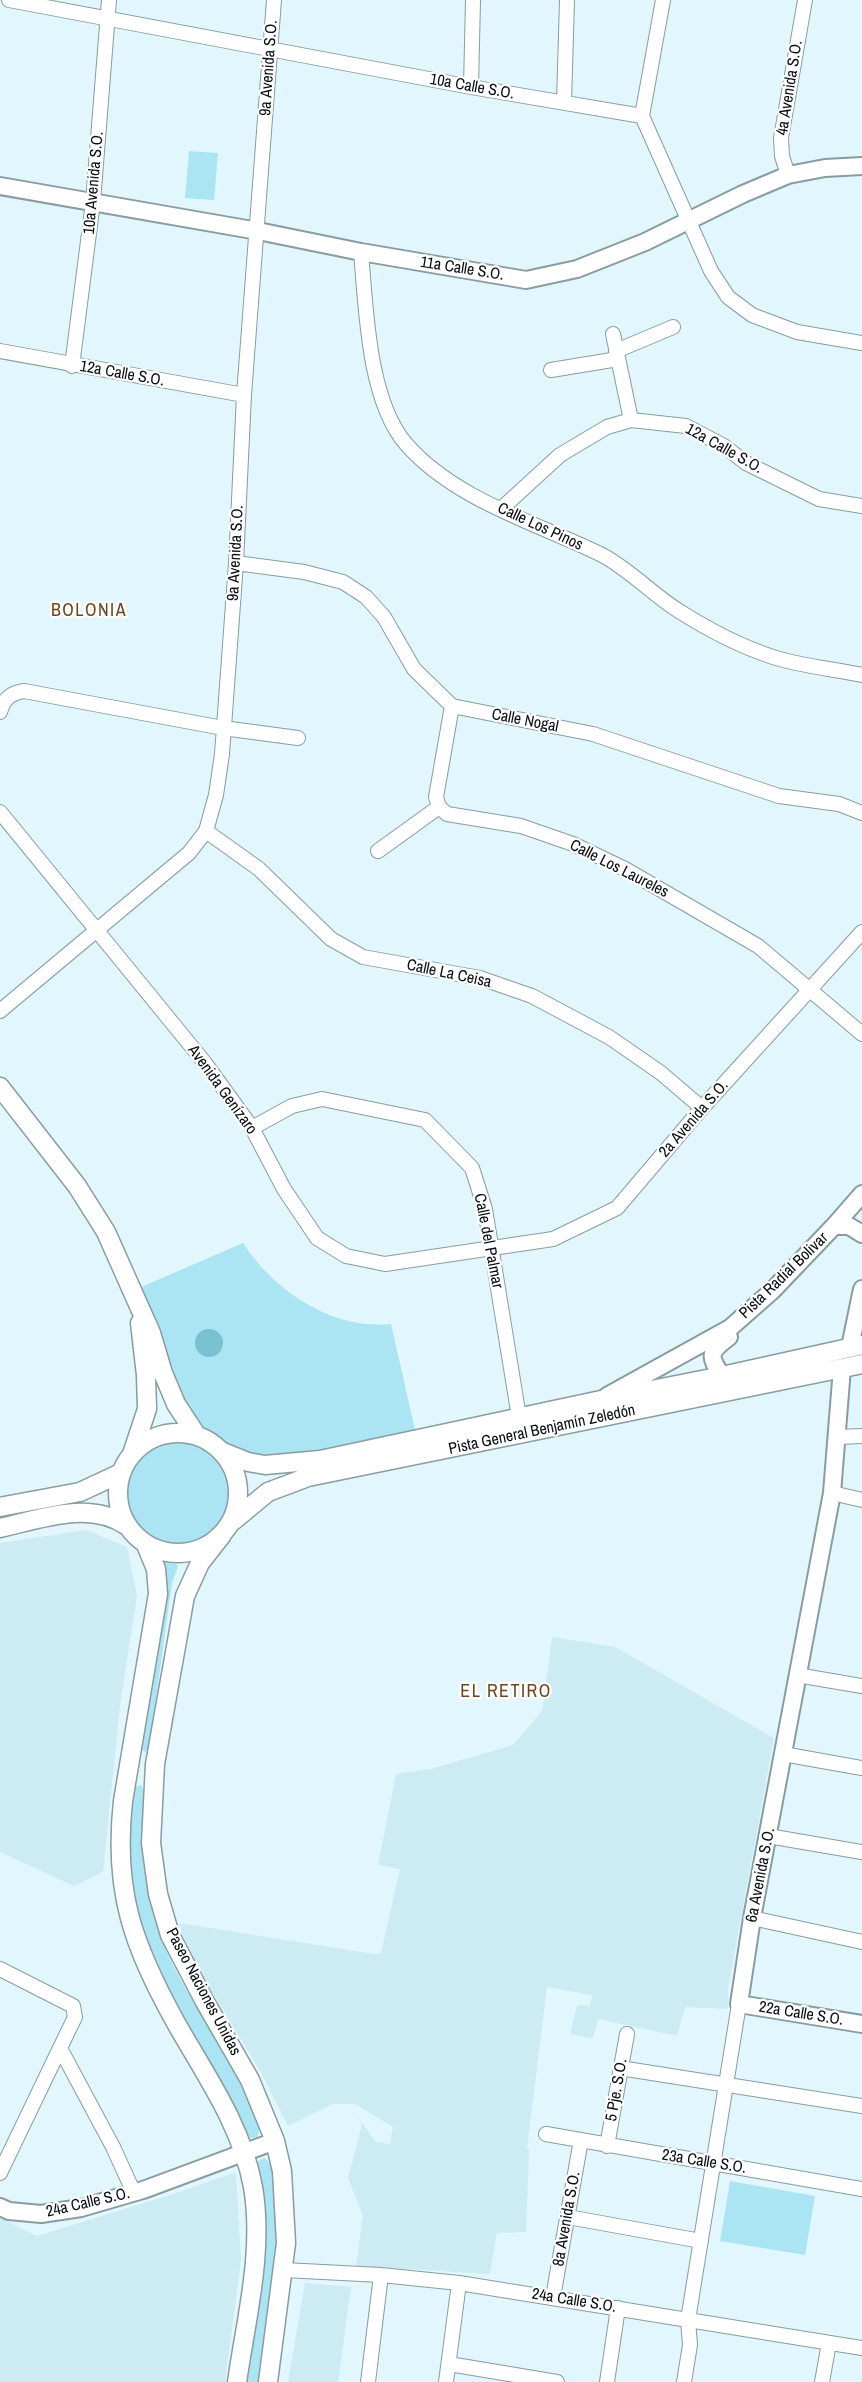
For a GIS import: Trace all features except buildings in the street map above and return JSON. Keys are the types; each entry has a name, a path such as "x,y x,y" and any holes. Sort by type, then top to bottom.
{"main road":[{"path":"4,1099 77,1186 106,1232 151,1332 163,1373 176,1404 197,1436"},
{"path":"128,1526 118,1501 121,1473 142,1428 147,1409 146,1375 140,1335 140,1309"},
{"path":"842,1368 858,1348"},
{"path":"722,1385 776,1376 836,1361 858,1348"},
{"name":"Pista General Benjamín Zeledón","path":"227,1528 255,1501 282,1485 308,1477 510,1437 722,1385 858,1348"},
{"name":"Pista General Benjamín Zeledón","path":"223,1452 248,1462 265,1465 320,1460 601,1400 807,1376 862,1364"},
{"path":"776,1376 807,1376"},
{"path":"510,1437 514,1428 522,1423 583,1410 601,1400"},
{"path":"392,1460 416,1448 511,1427 517,1424 519,1417"},
{"path":"130,1456 143,1443 161,1436 179,1433 197,1436 223,1452 238,1481 239,1498 227,1528 207,1546 189,1553 170,1553 146,1545"},
{"path":"0,1508 80,1492 121,1473"},
{"path":"0,1528 72,1513 110,1516 128,1526 146,1545 156,1569 158,1594 123,1801 120,1860 123,1893 141,1951 176,2022 224,2105 244,2154 253,2186 256,2214 254,2267 237,2382"},
{"name":"Paseo Naciones Unidas","path":"227,1528 200,1563 185,1596 155,1764 152,1843 158,1894 170,1935 250,2080 276,2141 282,2171 286,2213 284,2270 268,2382"}],"street":[{"name":"10a Calle S.O.","path":"9,0 471,87 642,116"},
{"name":"10a Avenida S.O.","path":"72,366 93,202 109,0"},
{"name":"9a Avenida S.O.","path":"0,1011 189,853 206,831 216,795 222,754 236,563 244,395 274,0"},
{"path":"471,87 473,0"},
{"path":"564,103 567,0"},
{"path":"663,0 642,116 711,271 728,297 752,315 797,332 862,343"},
{"name":"4a Avenida S.O.","path":"788,175 782,156 781,138 805,0"},
{"path":"689,220 788,175 825,168 862,166"},
{"name":"11a Calle S.O.","path":"0,186 526,280 578,269 645,242 689,220"},
{"name":"Calle Los Pinos","path":"361,252 367,324 374,366 386,410 405,443 442,478 501,509 605,557 678,610 728,640 774,657 862,675"},
{"path":"551,370 617,355 673,327"},
{"path":"613,334 631,420"},
{"name":"12a Calle S.O.","path":"0,351 72,366 244,395"},
{"name":"12a Calle S.O.","path":"501,509 560,455 607,427 631,420 686,426 724,446 746,463 819,499 862,506"},
{"path":"236,563 304,572 343,582 359,592 384,617 414,669 437,694 452,706 436,797 439,807 378,851"},
{"path":"0,712 6,698 15,692 24,691 223,728 297,738"},
{"name":"Calle Nogal","path":"452,706 593,734 779,796 839,804 862,813"},
{"name":"Calle Los Laureles","path":"439,807 447,814 521,826 573,844 625,869 758,946 862,1034"},
{"name":"Avenida Genízaro","path":"0,812 205,1063 252,1128 284,1189 317,1238 346,1256 385,1264 490,1247"},
{"name":"Calle La Ceisa","path":"206,831 259,869 331,939 363,957 480,978 532,996 609,1037 661,1073 702,1108"},
{"name":"2a Avenida S.O.","path":"490,1247 553,1239 617,1208 702,1108 862,932"},
{"name":"Calle del Palmar","path":"252,1128 292,1106 322,1100 425,1120 472,1168 485,1209 519,1417"},
{"name":"Pista Radial Bolivar","path":"601,1400 730,1328 772,1291 862,1194"},
{"path":"834,1226 849,1226 862,1234"},
{"path":"858,1348 862,1289"},
{"path":"722,1385 712,1361 714,1350 751,1322 772,1291"},
{"name":"6a Avenida S.O.","path":"684,2382 690,2345 688,2319 752,1918 832,1493 842,1368"},
{"path":"837,1437 862,1436"},
{"path":"832,1493 862,1500"},
{"path":"797,1675 862,1686"},
{"path":"783,1754 862,1768"},
{"path":"768,1836 862,1852"},
{"path":"752,1918 862,1942"},
{"path":"0,1970 73,2006 75,2017 0,2173"},
{"name":"22a Calle S.O.","path":"739,2004 862,2024"},
{"name":"5 Pje. S.O.","path":"607,2146 627,2034"},
{"path":"60,2048 113,2147 134,2193"},
{"path":"620,2068 862,2106"},
{"name":"23a Calle S.O.","path":"546,2134 862,2189"},
{"name":"8a Avenida S.O.","path":"553,2297 582,2140"},
{"name":"24a Calle S.O.","path":"0,2206 9,2211 40,2214 81,2208 134,2193 276,2141"},
{"path":"568,2217 700,2241"},
{"name":"24a Calle S.O.","path":"284,2270 381,2275 459,2283 862,2348"},
{"path":"368,2382 381,2275"},
{"path":"446,2382 459,2283"},
{"path":"607,2382 618,2308"},
{"path":"822,2382 829,2343"},
{"path":"449,2364 527,2380 557,2382"}],"shaded area":[{"path":"189,151 218,153 214,200 185,198"},
{"path":"243,1243 271,1277 306,1304 347,1321 391,1324 417,1439 280,1465 223,1452 211,1442 197,1436 132,1291"},
{"path":"209,1329 219,1333 223,1343 219,1353 209,1357 199,1353 195,1343 199,1333"},
{"path":"178,1441 198,1445 215,1456 226,1473 230,1493 226,1513 215,1530 198,1541 178,1545 158,1541 141,1530 130,1513 126,1493 130,1473 141,1456 158,1445"},
{"path":"86,1530 127,1547 137,1596 120,1705 103,1872 74,1886 0,1852 0,1543"},
{"path":"163,1561 173,1562 178,1566 172,1583 149,1749 145,1752 141,1749 150,1691"},
{"path":"552,1637 615,1647 774,1738 728,1989 728,2009 685,2007 677,2036 598,2019 593,2038 570,2034 577,2005 590,2006 592,1995 547,1987 527,2148 529,2149 526,2232 497,2233 490,2274 356,2266 363,2216 348,2178 362,2124 353,2110 376,2142 390,2144 393,2127 355,2104 333,2104 288,2126 260,2071 187,1950 179,1923 374,1954 381,1953 400,1869 378,1865 396,1774 431,1769 513,1745 542,1711"},
{"path":"141,1785 144,1792 147,1878 156,1920 171,1961 245,2084 258,2115 260,2128 257,2137 251,2138 246,2135 156,1974 127,1878 130,1810 135,1787"},
{"path":"264,2158 273,2171 277,2195 276,2263 261,2382 240,2382 255,2163"},
{"path":"236,2172 241,2260 225,2382 0,2382 0,2218 37,2236"},
{"path":"730,2181 815,2196 805,2255 720,2241"},
{"path":"305,2283 351,2287 338,2382 288,2382"}],"district":[{"name":"BOLONIA","path":"89,611"},
{"name":"EL RETIRO","path":"506,1692"}]}
